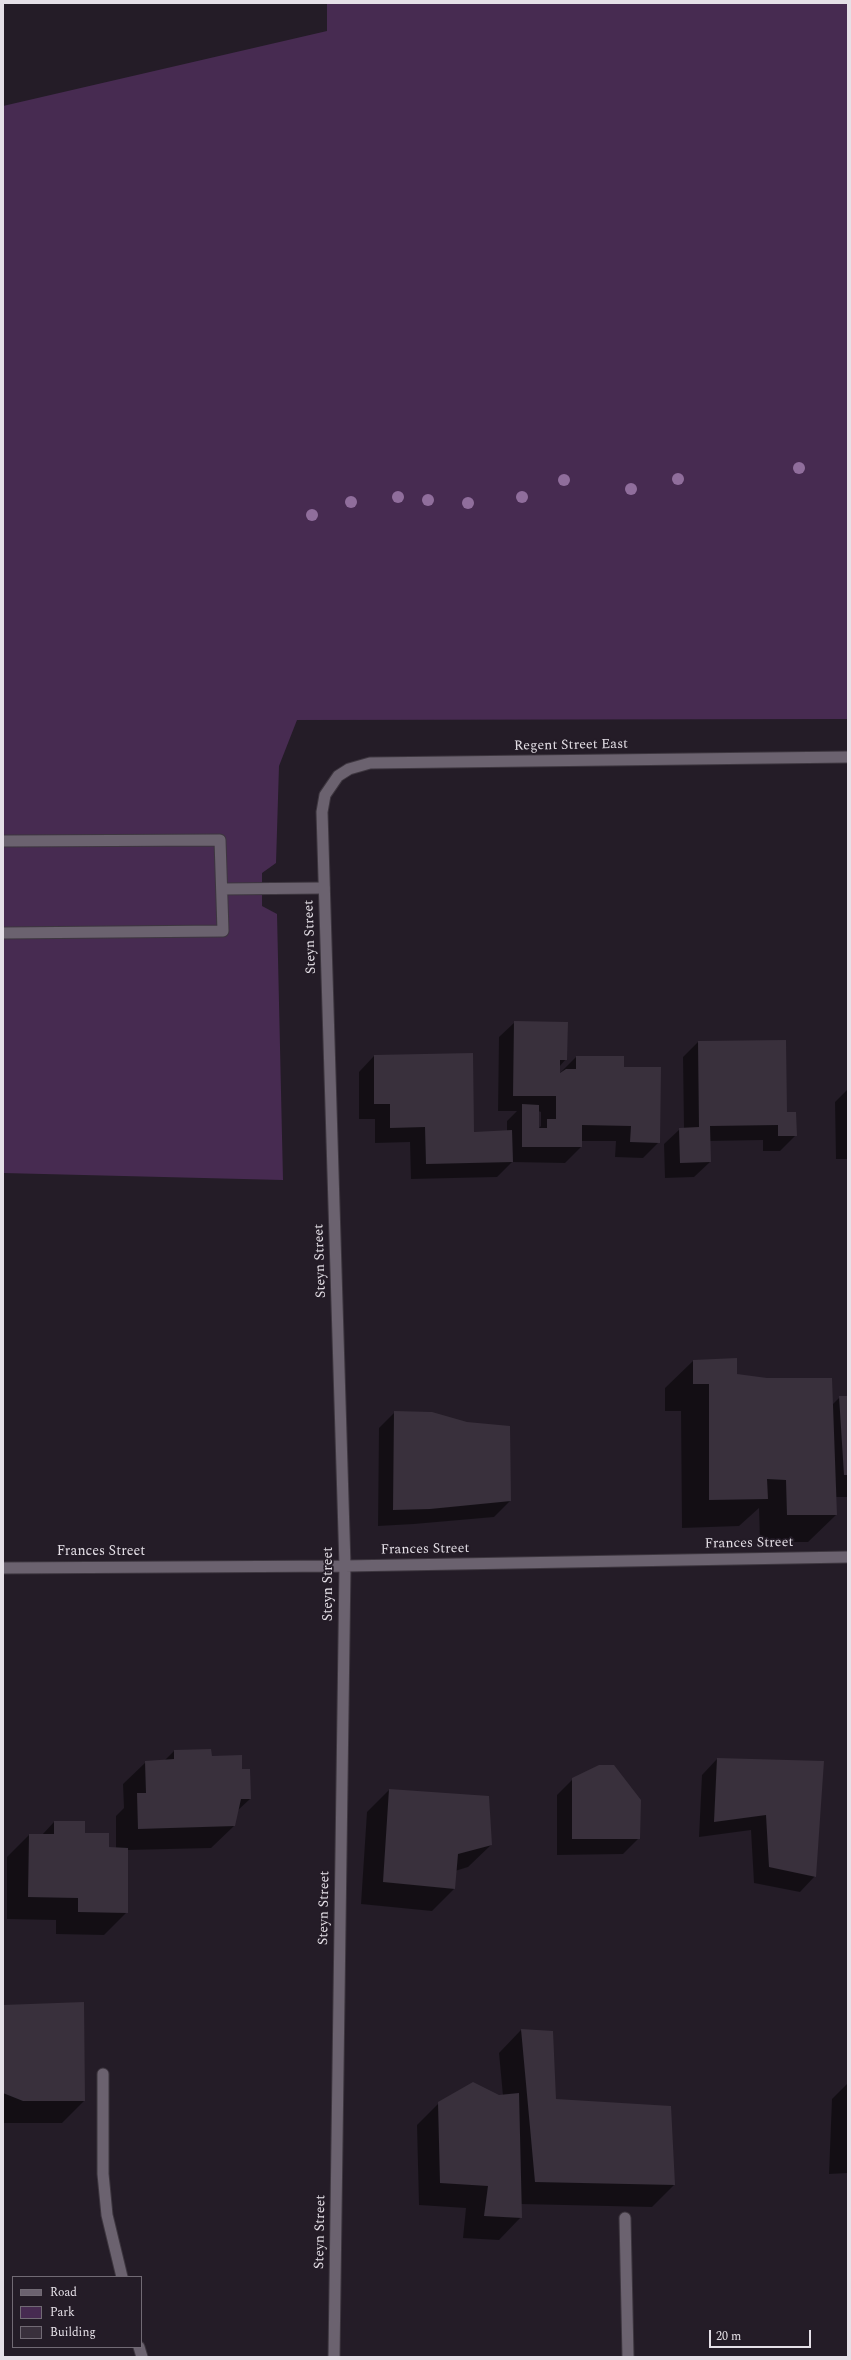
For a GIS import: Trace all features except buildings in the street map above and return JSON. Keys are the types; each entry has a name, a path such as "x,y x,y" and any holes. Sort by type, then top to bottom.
{"street":[{"name":"Regent Street East","path":"322,812 325,795 338,776 349,768 370,763 848,757"},
{"name":"Steyn Street","path":"322,812 345,1566 334,2357"},
{"path":"3,841 220,840 223,931 3,934"},
{"path":"222,889 324,888"},
{"name":"Frances Street","path":"3,1568 345,1566 848,1557"},
{"path":"103,2074 103,2174 107,2215 122,2276"},
{"path":"625,2218 628,2357"}],"green space":[{"path":"327,3 848,3 848,719 297,720 279,766 276,863 262,873 262,906 277,914 283,1180 3,1173 3,106 327,31"}]}
